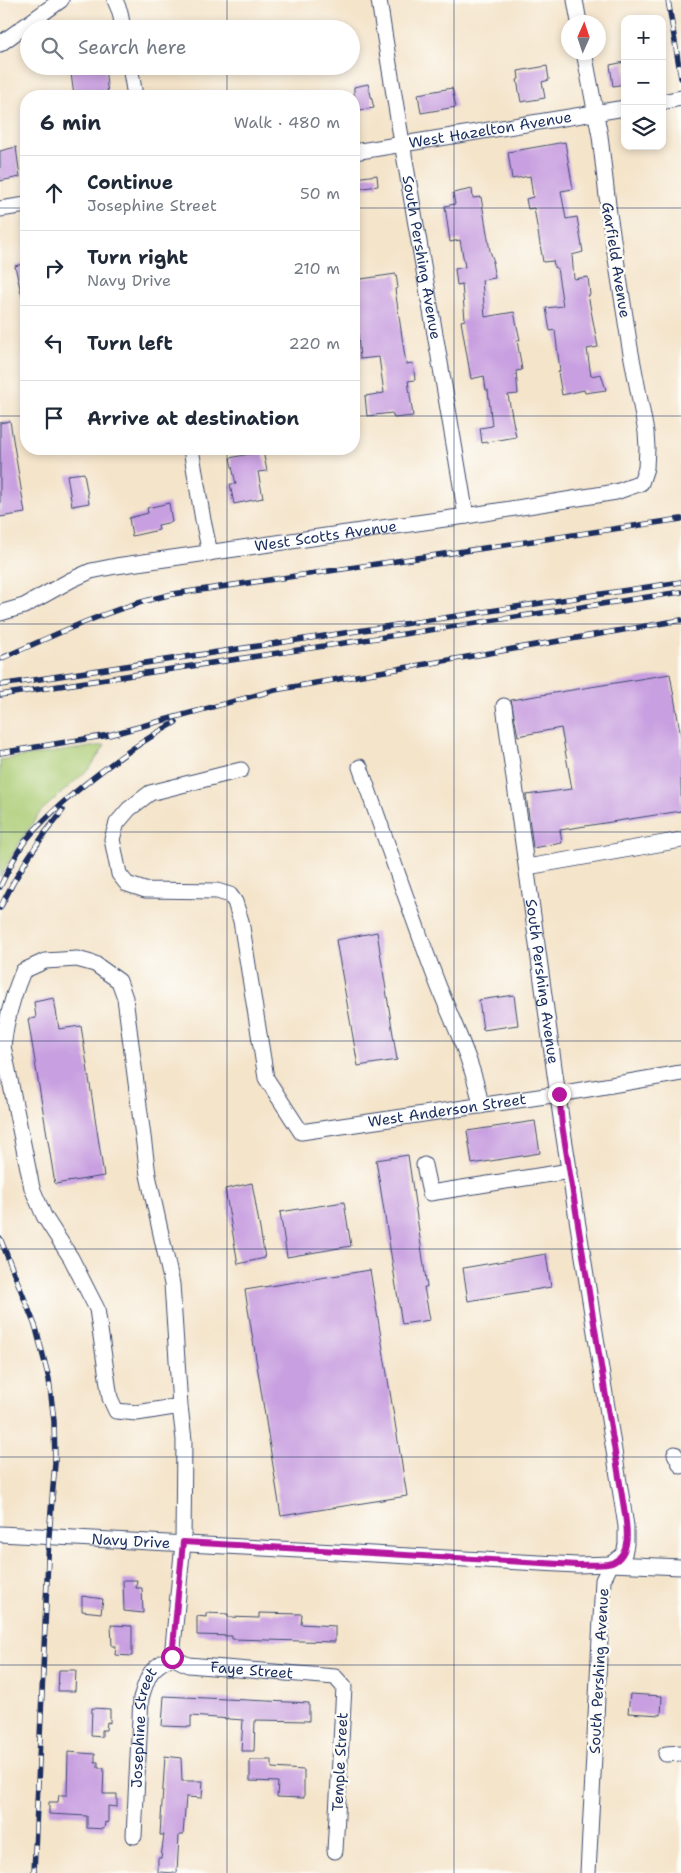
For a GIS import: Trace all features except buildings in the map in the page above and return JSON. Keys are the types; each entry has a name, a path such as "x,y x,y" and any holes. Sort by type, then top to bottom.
{"street":[{"path":"33,20 61,0"},
{"path":"115,0 121,20"},
{"name":"South Pershing Avenue","path":"379,0 401,145 466,516"},
{"path":"576,0 578,15"},
{"path":"0,44 20,30"},
{"name":"Garfield Avenue","path":"585,60 600,136 609,214 630,348 646,432 646,468"},
{"path":"132,75 134,90"},
{"path":"666,101 681,98"},
{"name":"West Hazelton Avenue","path":"360,151 621,109"},
{"path":"0,209 20,206"},
{"path":"192,455 202,520 210,553"},
{"name":"West Scotts Avenue","path":"0,613 24,606 91,571 616,492 641,483 646,468"},
{"name":"South Pershing Avenue","path":"504,706 570,1171 626,1526 624,1554 611,1564 604,1580 588,1873"},
{"path":"360,767 436,979 466,1050 478,1088 481,1106"},
{"name":"West Anderson Street","path":"241,770 150,793 129,809 118,824 112,839 119,874 127,884 145,890 217,891 230,896 235,902 241,921 266,1078 301,1132 559,1094 681,1073"},
{"path":"527,866 681,840"},
{"name":"Josephine Street","path":"134,1836 141,1698 147,1679 157,1664 172,1657 183,1542 184,1440 172,1284 148,1174 125,998 119,981 95,964 77,959 45,961 23,970 13,994 5,1026 3,1046 32,1188 44,1216 70,1258 97,1309 110,1398 116,1411 137,1413 180,1406"},
{"path":"424,1164 430,1193 570,1171"},
{"name":"Navy Drive","path":"0,1534 183,1542 577,1565 611,1564 681,1567"},
{"name":"Faye Street","path":"172,1657 188,1665 336,1677"},
{"name":"Temple Street","path":"335,1851 344,1687 336,1677"}],"green space":[{"path":"105,745 90,768 41,811 19,843 0,877 0,760"}],"railway":[{"path":"668,0 681,78"},
{"path":"0,659 106,614 173,594 681,519"},
{"path":"0,685 681,582"},
{"path":"0,695 681,592"},
{"path":"0,753 109,735 275,690 681,620"},
{"path":"0,887 22,845 54,811 118,759 151,736 176,722"},
{"path":"0,908 28,857 63,810"},
{"path":"0,1238 36,1328 49,1379 54,1421 55,1463 49,1536 34,1873"}],"route":[{"path":"172,1657 183,1542 577,1565 611,1564 624,1554 626,1526 623,1502 562,1125 559,1094"}]}
